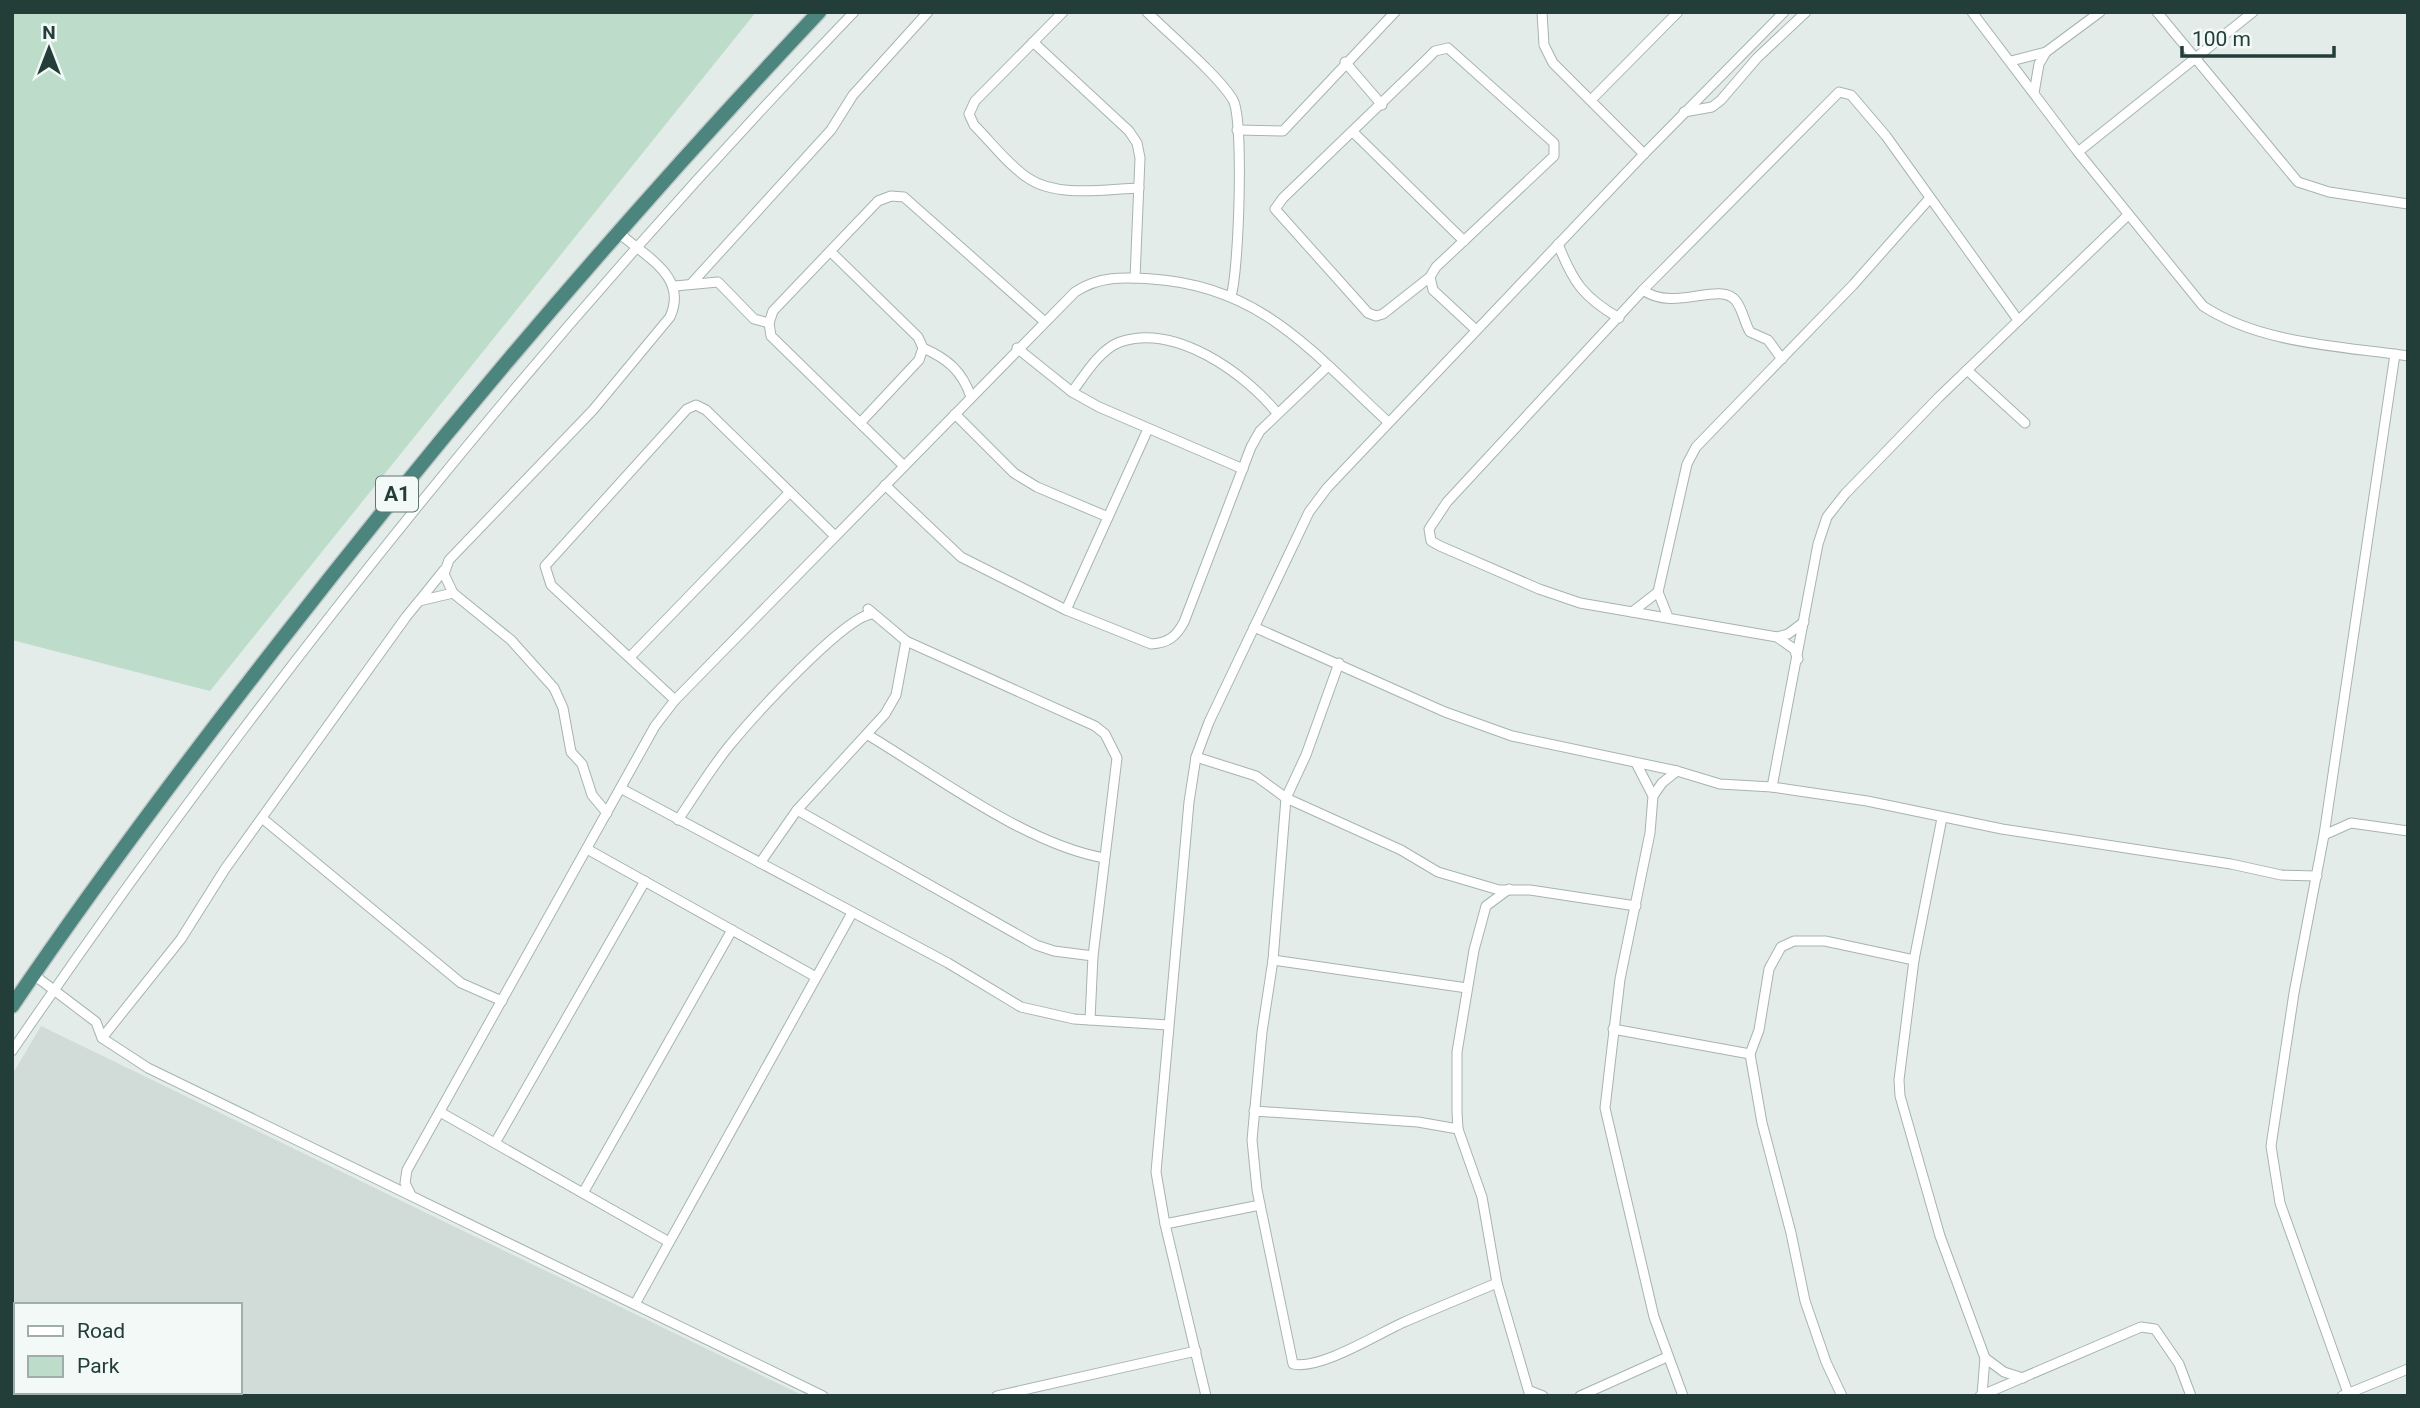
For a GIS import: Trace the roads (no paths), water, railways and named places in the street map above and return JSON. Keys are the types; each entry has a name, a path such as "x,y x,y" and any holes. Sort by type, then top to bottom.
{"highway":[{"name":"A1","path":"12,1006 215,726 334,572 481,391 618,231 819,12"}],"street":[{"path":"12,1051 130,882 302,651 416,507 636,249 754,117 854,12"},
{"path":"691,284 831,130 853,95 928,12"},
{"path":"1063,12 975,101 969,114 974,125 1028,178 1044,186 1066,190 1139,188"},
{"path":"1147,12 1229,95 1237,113 1238,262 1231,296"},
{"path":"1237,130 1283,131 1345,62 1395,12"},
{"path":"1542,12 1544,45 1553,63 1644,154"},
{"path":"1591,100 1678,12"},
{"path":"1206,1396 1165,1224 1156,1172 1168,1025 1196,757 1209,722 1309,512 1340,471 1684,112 1784,12"},
{"path":"1684,112 1712,107 1721,100 1757,58 1806,12"},
{"path":"1972,12 2078,152 2203,306 2226,321 2316,343 2408,356"},
{"path":"2011,61 2046,52 2100,12"},
{"path":"2157,12 2298,182 2329,192 2408,204"},
{"path":"2078,152 2253,12"},
{"path":"1033,42 1129,131 1136,143 1140,158 1135,278"},
{"path":"1448,48 1554,142 1553,156 1430,277 1405,299 1376,316 1368,313 1277,214 1277,204 1353,132 1435,51 1448,48"},
{"path":"2034,93 2039,64 2046,52"},
{"path":"1345,62 1382,105"},
{"path":"1798,659 1794,649 1777,637 1580,603 1470,561 1431,541 1429,529 1447,502 1643,290 1839,92 1851,95 1886,136 2018,320"},
{"path":"1353,132 1465,240"},
{"path":"904,466 771,335 769,323 773,311 878,201 891,196 904,197 1045,322"},
{"path":"1668,617 1658,592 1687,464 1707,434 1782,359 1930,198"},
{"path":"1772,787 1818,544 1827,517 1845,494 1967,370 2128,215"},
{"path":"102,1038 181,939 225,869 458,551 593,410 661,329 674,307 675,286 671,277 618,231"},
{"path":"1558,244 1568,270 1582,292 1591,302 1619,317"},
{"path":"831,252 918,337 923,348 941,356 958,370 971,397"},
{"path":"1430,277 1433,290 1475,330"},
{"path":"411,1195 405,1183 407,1170 655,726 674,700 1017,348 1075,292 1093,280 1135,278 1183,281 1231,296 1298,337 1387,421"},
{"path":"675,286 718,282 754,319 769,323"},
{"path":"1643,290 1663,300 1708,294 1728,295 1736,300 1749,332 1768,340 1782,359"},
{"path":"1072,392 1103,353 1119,343 1155,338 1192,350 1228,367 1247,380 1277,413"},
{"path":"860,422 919,360 923,348"},
{"path":"1017,348 1072,392 1148,429 1243,470"},
{"path":"2395,354 2324,835 2294,993 2271,1146 2280,1203 2345,1394 2408,1369"},
{"path":"885,485 961,557 1066,610 1151,644 1164,643 1177,635 1260,432 1327,367"},
{"path":"1967,370 2025,423"},
{"path":"674,700 551,585 545,566 687,409 696,405 706,410 835,536"},
{"path":"955,414 1014,473 1037,487 1108,517"},
{"path":"1066,610 1148,429"},
{"path":"629,657 789,493"},
{"path":"445,568 446,582 453,593 511,640 554,688 563,708 571,752 582,764 592,795 607,813"},
{"path":"1631,612 1658,592"},
{"path":"419,601 453,593"},
{"path":"678,820 730,744 838,633 861,616 871,614 868,609 906,641 1095,726 1105,734 1117,758 1093,956 1090,1020"},
{"path":"1777,637 1788,634 1804,622"},
{"path":"1254,627 1487,728 1677,771 1720,784 1772,787 1867,801 1942,818 2231,864 2281,875 2317,877"},
{"path":"760,863 797,810 868,736 897,695 906,641"},
{"path":"1339,663 1306,755 1286,798 1273,960 1254,1111 1253,1168 1293,1364 1304,1366 1349,1350 1400,1324 1497,1283"},
{"path":"868,736 1044,842 1076,853 1104,858"},
{"path":"1196,757 1255,776 1286,798 1401,850 1438,872 1499,890 1636,906"},
{"path":"1636,763 1653,796"},
{"path":"1677,771 1662,783 1653,796 1650,833 1613,1030 1605,1108 1635,1244 1667,1357 1682,1396"},
{"path":"622,789 948,963 1021,1007 1043,1014 1090,1020 1168,1025"},
{"path":"797,810 1036,945 1054,951 1093,956"},
{"path":"262,818 461,984 502,1000"},
{"path":"1942,818 1914,960 1900,1068 1900,1096 1940,1236 1985,1358 1981,1395 2141,1327 2155,1329 2167,1342 2192,1396"},
{"path":"2324,835 2351,823 2408,831"},
{"path":"587,849 816,976"},
{"path":"495,1143 645,881"},
{"path":"1475,883 1486,906 1467,988 1457,1052 1458,1129 1482,1197 1497,1283 1530,1393 1543,1396"},
{"path":"1486,906 1508,889"},
{"path":"635,1304 852,914"},
{"path":"583,1193 732,930"},
{"path":"1842,1396 1826,1362 1805,1301 1791,1233 1762,1123 1750,1054 1759,1030 1769,969 1781,947 1794,941 1825,941 1914,960"},
{"path":"1273,960 1467,988"},
{"path":"34,975 96,1022 102,1038 148,1069 823,1396"},
{"path":"1613,1030 1750,1054"},
{"path":"1254,1111 1418,1122 1458,1129"},
{"path":"440,1112 669,1242"},
{"path":"1165,1224 1260,1205"},
{"path":"998,1396 1196,1351"},
{"path":"1580,1396 1667,1357"},
{"path":"1985,1358 2004,1372 2024,1378"}]}
